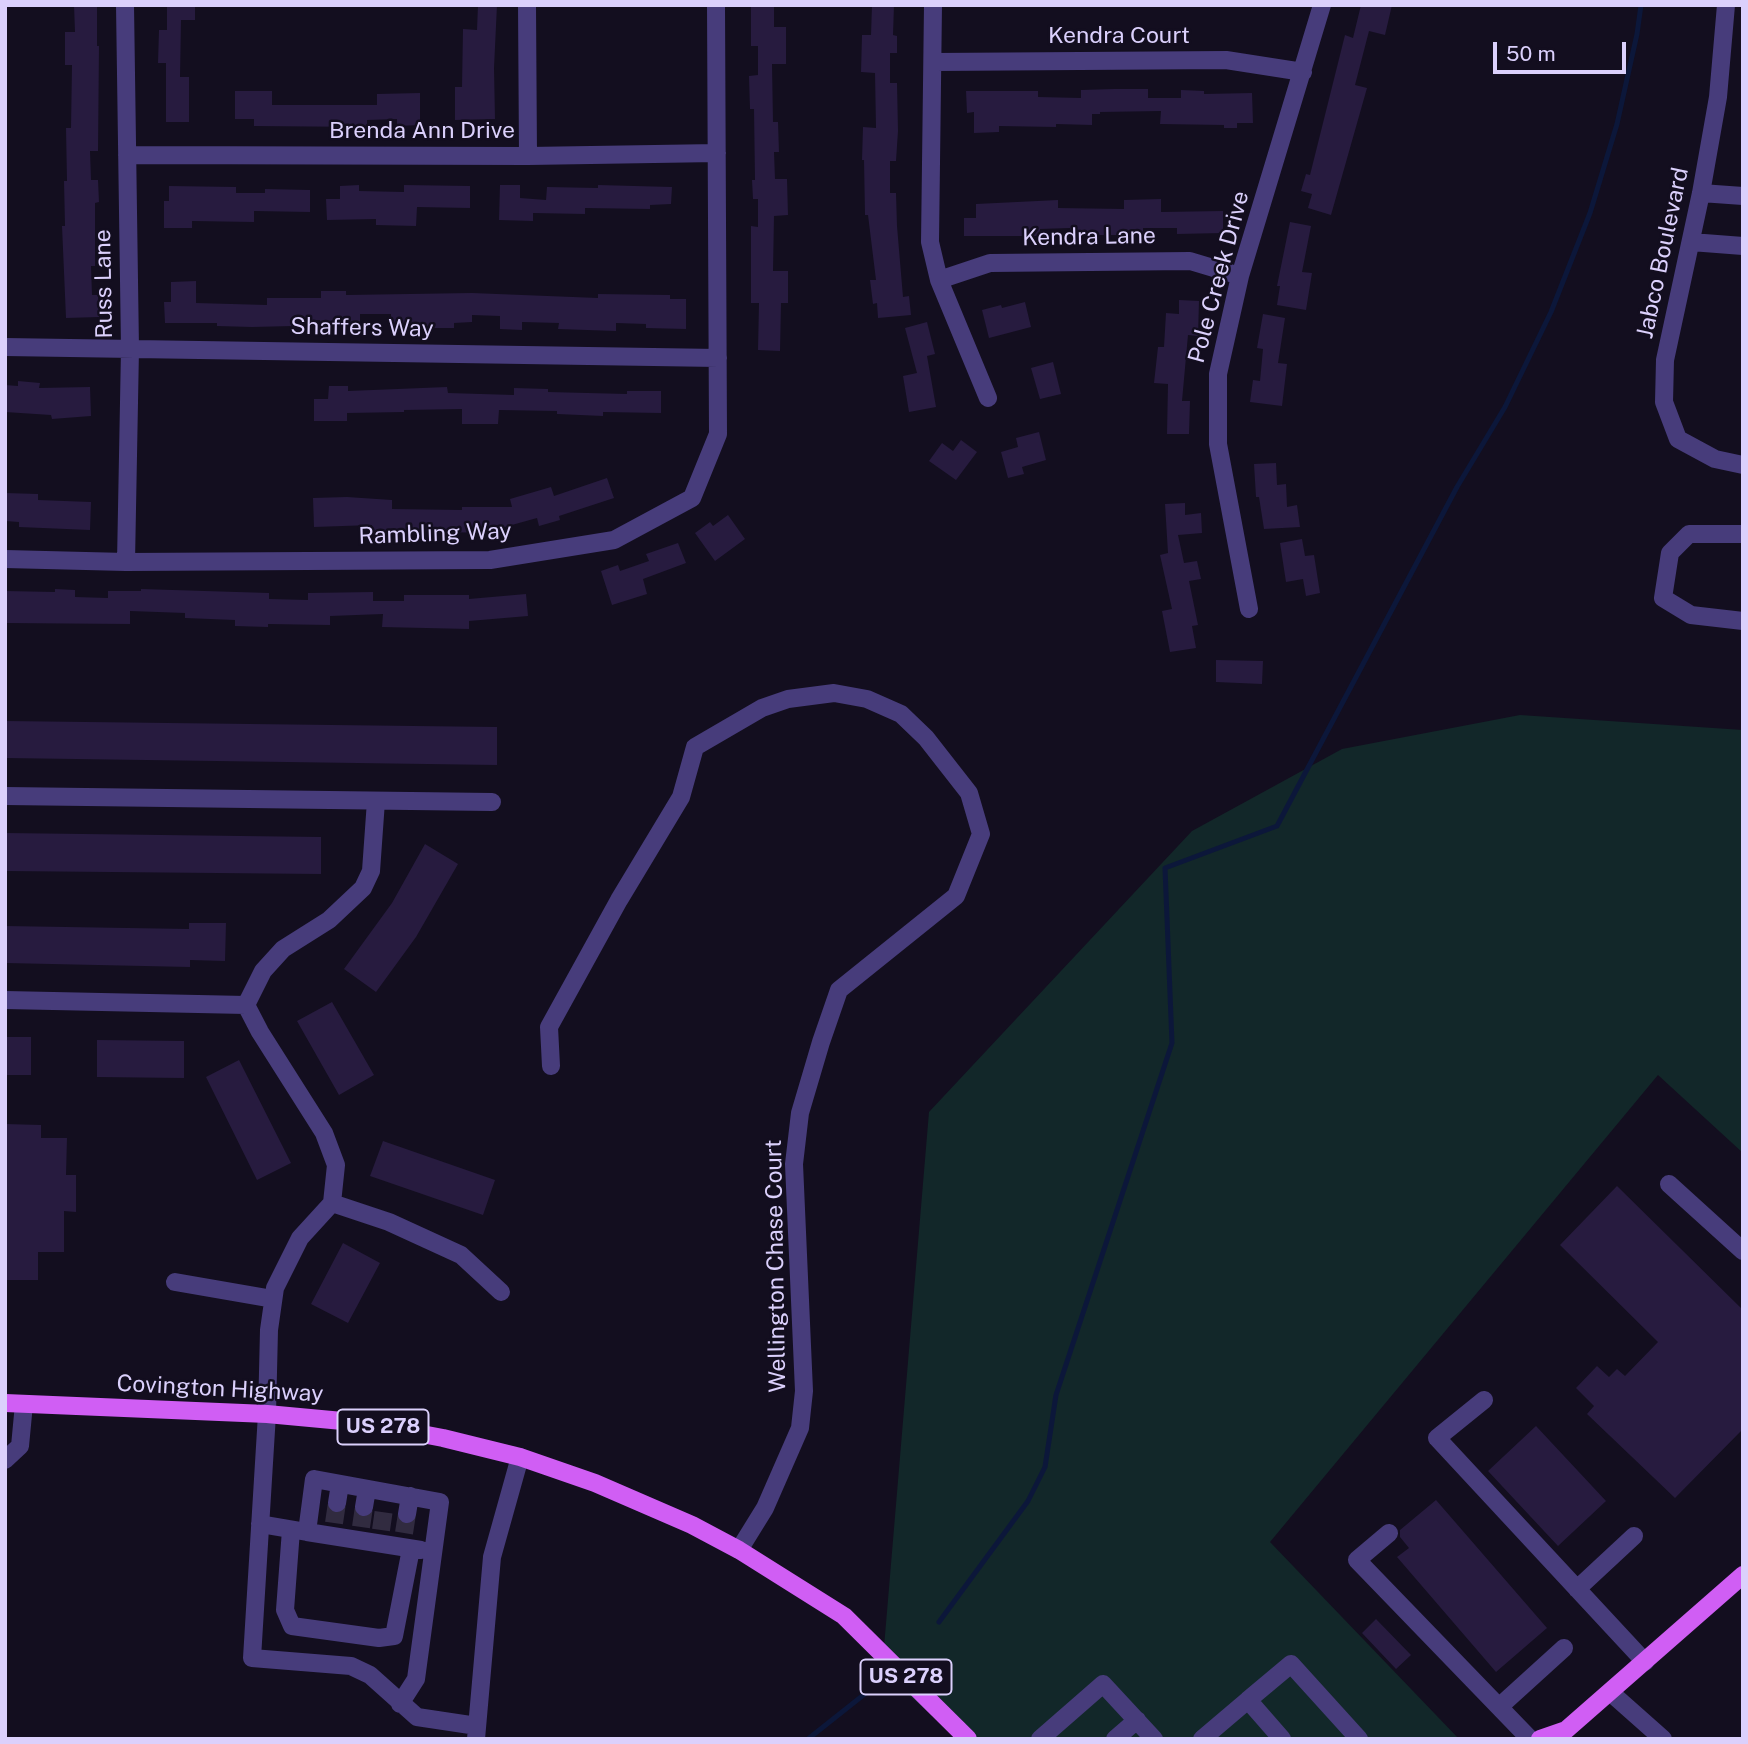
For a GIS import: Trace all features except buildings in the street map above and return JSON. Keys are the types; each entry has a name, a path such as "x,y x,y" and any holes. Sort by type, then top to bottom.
{"main road":[{"name":"Covington Highway","path":"5,1403 267,1414 365,1423 443,1437 520,1457 595,1483 644,1503 739,1550 844,1616 968,1739"},
{"path":"1540,1739 1564,1734 1743,1575"}],"street":[{"name":"Russ Lane","path":"125,5 130,349 126,562"},
{"path":"527,5 528,156"},
{"name":"Rambling Way","path":"5,559 126,562 490,561 614,540 692,498 718,434 716,5"},
{"path":"933,5 930,242 939,280 988,398"},
{"name":"Pole Creek Drive","path":"1249,609 1218,444 1218,373 1240,276 1322,5"},
{"name":"Jabco Boulevard","path":"1726,5 1718,97 1701,193 1665,360 1664,402 1678,439 1715,459 1743,465"},
{"name":"Kendra Court","path":"934,62 1226,60 1303,72"},
{"name":"Brenda Ann Drive","path":"127,155 528,156 717,153"},
{"path":"1701,193 1743,196"},
{"path":"1691,242 1743,246"},
{"name":"Kendra Lane","path":"939,280 990,262 1190,261 1240,276"},
{"name":"Shaffers Way","path":"5,347 718,358"},
{"path":"1743,534 1689,534 1670,553 1663,598 1691,615 1743,621"},
{"name":"Wellington Chase Court","path":"551,1066 549,1027 619,900 681,797 695,747 762,708 788,699 834,693 867,699 901,714 926,738 969,793 981,834 956,896 839,990 821,1042 800,1113 794,1164 804,1391 800,1428 765,1508 739,1550"},
{"path":"5,796 492,802"},
{"path":"246,1005 263,971 283,949 329,920 363,888 371,871 376,801"},
{"path":"5,1000 246,1005"},
{"path":"246,1005 324,1133 336,1166 332,1203 300,1238 283,1268 273,1298 268,1330 267,1414 252,1658 351,1666 370,1675 417,1717 476,1733 492,1557 520,1457"},
{"path":"1669,1184 1743,1251"},
{"path":"332,1203 389,1222 461,1255 501,1292"},
{"path":"174,1282 273,1298"},
{"path":"1484,1400 1437,1437 1645,1662"},
{"path":"5,1460 20,1446 24,1404"},
{"path":"400,1704 416,1679 440,1502 409,1505 366,1498 340,1484 314,1479 299,1531 285,1610 292,1626 379,1638 394,1636 406,1543"},
{"path":"337,1503 340,1484"},
{"path":"260,1524 299,1531 333,1530 380,1537 433,1552"},
{"path":"1389,1533 1357,1560 1530,1739"},
{"path":"1577,1589 1634,1536"},
{"path":"1499,1707 1564,1648"},
{"path":"1202,1739 1291,1664 1359,1739"},
{"path":"1040,1739 1103,1684 1154,1739"},
{"path":"1610,1692 1663,1739"},
{"path":"1248,1700 1282,1739"},
{"path":"1115,1739 1137,1720"}],"green space":[{"path":"1520,715 1743,730 1743,1153 1658,1075 1270,1542 1459,1739 958,1739 882,1671 929,1112 1192,831 1342,749"}],"waterway":[{"path":"939,1622 1028,1501 1045,1467 1056,1395 1172,1043 1165,868 1277,826 1457,487 1505,407 1551,312 1590,213 1617,124 1641,5"},
{"path":"808,1739 866,1693"}],"tunnel":[{"path":"334,1523 337,1503"},
{"path":"361,1527 364,1507"},
{"path":"381,1530 384,1509"},
{"path":"404,1533 407,1514"}]}
